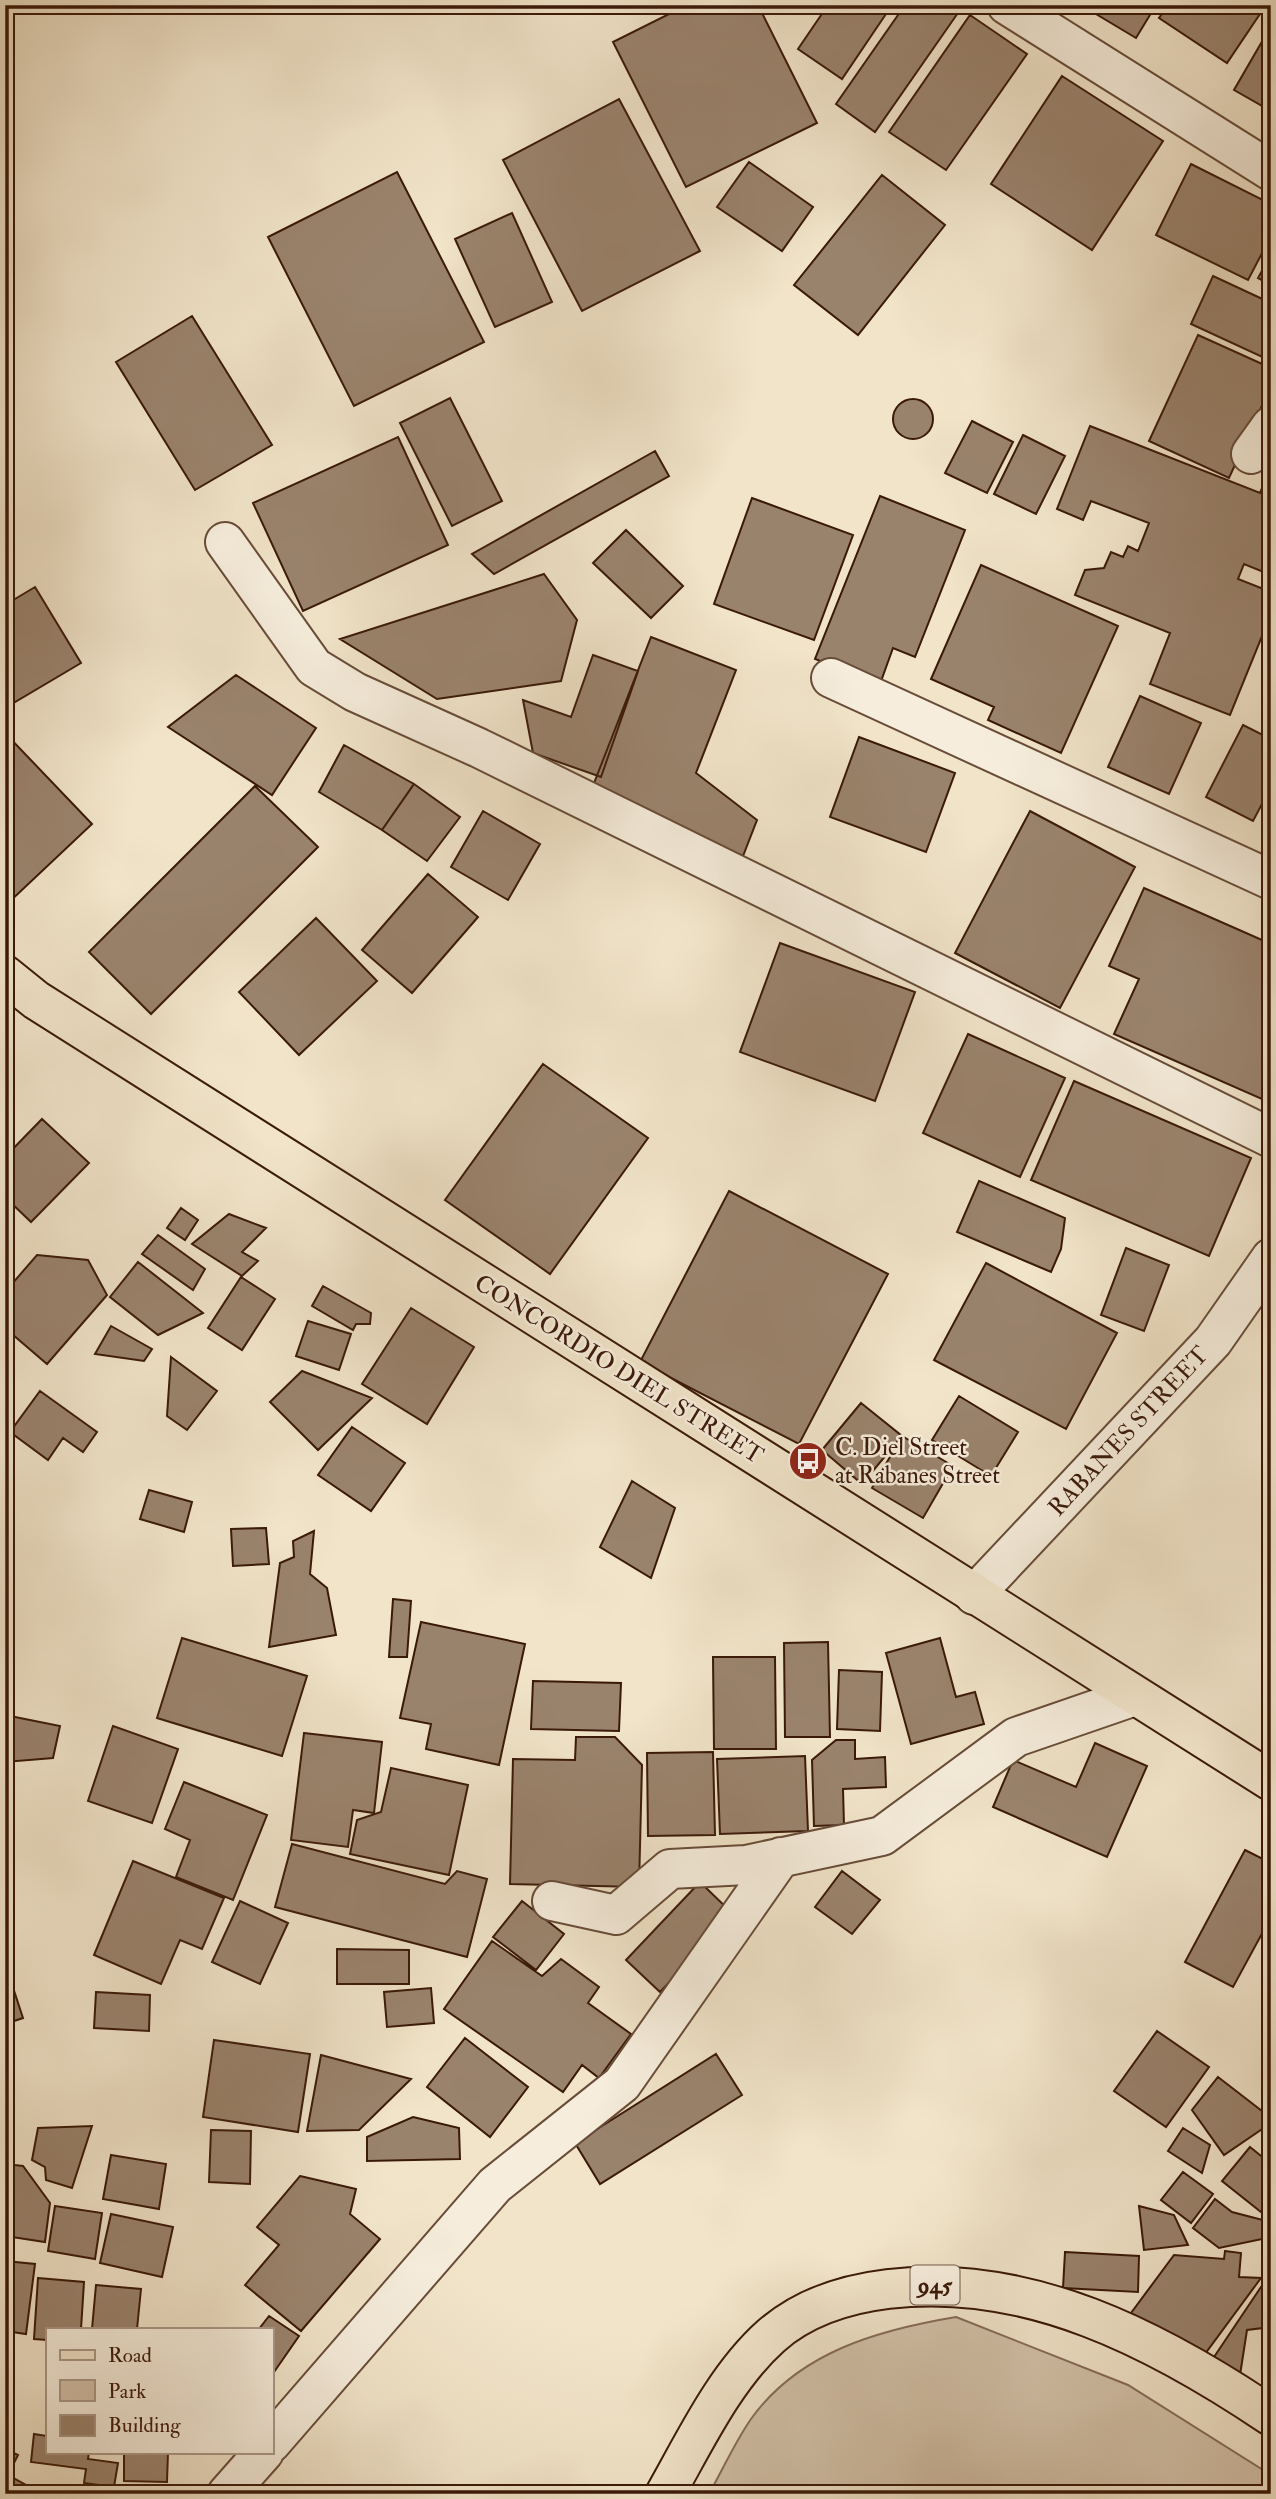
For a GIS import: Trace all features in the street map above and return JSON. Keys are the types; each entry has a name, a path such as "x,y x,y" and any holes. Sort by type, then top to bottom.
{"main road":[{"name":"CONCORDIO DIEL STREET","path":"5,975 48,1007 1271,1781"},
{"name":"945","path":"665,2494 733,2381 771,2336 814,2307 863,2292 927,2284 989,2289 1043,2300 1094,2317 1147,2344 1271,2416"}],"street":[{"path":"1007,5 1271,171"},
{"path":"225,542 314,667 355,692 479,748 1271,1138"},
{"path":"831,678 1271,880"},
{"name":"RABANES STREET","path":"974,1595 1213,1341 1271,1258"},
{"path":"552,1901 616,1915 670,1869 746,1865 882,1836 1016,1737 1135,1696"},
{"path":"273,2441 495,2185 622,2084 781,1857"},
{"path":"227,2494 262,2454"}],"green space":[{"path":"956,2317 1128,2385 1271,2475 1271,2494 709,2494 751,2419 770,2396 792,2377 816,2361 870,2337"}],"building":[{"path":"687,5 758,5 817,123 686,187 613,42"},
{"path":"828,5 892,5 842,79 798,49"},
{"path":"905,5 954,5 960,10 875,132 836,104"},
{"path":"1081,5 1156,5 1136,38"},
{"path":"1168,5 1266,5 1227,63 1159,18"},
{"path":"970,15 1027,54 946,170 889,132"},
{"path":"1271,26 1271,111 1234,90"},
{"path":"1062,76 1163,141 1092,250 991,184"},
{"path":"619,99 700,251 582,311 503,160"},
{"path":"749,162 813,207 782,251 717,207"},
{"path":"1191,164 1271,204 1271,236 1248,280 1156,235"},
{"path":"397,172 484,342 354,406 268,237"},
{"path":"882,175 945,225 858,335 794,285"},
{"path":"512,213 552,302 495,327 455,239"},
{"path":"1271,254 1271,285 1258,278"},
{"path":"1213,276 1271,303 1271,361 1191,324"},
{"path":"192,316 272,445 195,490 116,362"},
{"path":"1198,335 1271,368 1271,386 1229,478 1149,441"},
{"path":"450,398 502,501 452,526 400,423"},
{"path":"913,399 927,405 933,419 927,433 913,439 899,433 893,419 899,405"},
{"path":"972,421 1013,442 987,493 945,473"},
{"path":"1090,426 1260,493 1271,467 1271,575 1244,564 1238,579 1271,592 1271,614 1230,715 1150,684 1170,633 1075,595 1085,570 1104,568 1111,552 1123,557 1128,546 1138,551 1149,523 1091,501 1083,520 1057,509"},
{"path":"1023,435 1065,456 1036,514 994,494"},
{"path":"398,437 448,545 303,611 253,503"},
{"path":"655,451 669,476 494,574 472,554"},
{"path":"880,496 965,530 915,657 893,648 880,684 815,659"},
{"path":"752,498 853,535 814,640 714,604"},
{"path":"626,530 683,586 651,618 593,563"},
{"path":"981,565 1118,626 1061,753 988,720 994,707 931,679"},
{"path":"544,574 577,620 561,681 437,699 340,639"},
{"path":"35,587 81,663 5,708 5,605"},
{"path":"651,637 736,670 696,773 757,820 743,856 589,796"},
{"path":"593,655 638,671 601,777 533,753 523,700 571,717"},
{"path":"236,675 316,728 272,795 168,727"},
{"path":"1140,696 1201,723 1169,794 1108,767"},
{"path":"1243,725 1271,739 1271,787 1253,821 1206,797"},
{"path":"5,733 92,824 5,906"},
{"path":"859,737 955,773 926,852 830,817"},
{"path":"344,745 414,784 382,830 319,792"},
{"path":"414,784 460,817 427,861 382,830"},
{"path":"255,786 318,847 151,1014 89,952"},
{"path":"483,811 540,844 508,900 451,867"},
{"path":"1030,811 1135,867 1060,1008 955,953"},
{"path":"428,874 478,917 412,993 362,950"},
{"path":"1144,888 1271,944 1271,1103 1114,1034 1139,979 1109,966"},
{"path":"316,918 377,981 299,1055 239,992"},
{"path":"780,943 915,992 875,1101 740,1052"},
{"path":"968,1034 1065,1078 1020,1177 923,1133"},
{"path":"543,1064 648,1138 550,1274 445,1200"},
{"path":"1074,1081 1251,1158 1209,1256 1031,1180"},
{"path":"42,1119 89,1163 31,1222 5,1197 5,1157"},
{"path":"979,1181 1065,1218 1061,1249 1051,1272 957,1232"},
{"path":"729,1191 888,1274 799,1444 640,1362"},
{"path":"181,1208 198,1220 185,1240 167,1228"},
{"path":"229,1214 266,1228 242,1252 258,1261 242,1276 192,1244"},
{"path":"158,1235 205,1269 193,1290 142,1254"},
{"path":"1126,1248 1169,1265 1144,1331 1101,1315"},
{"path":"37,1255 88,1260 107,1295 47,1364 5,1328 5,1292"},
{"path":"138,1262 203,1313 158,1335 110,1297"},
{"path":"986,1263 1117,1333 1066,1429 934,1360"},
{"path":"241,1277 275,1299 242,1350 208,1328"},
{"path":"323,1286 371,1313 370,1324 356,1324 353,1330 312,1306"},
{"path":"411,1308 474,1347 427,1424 362,1384"},
{"path":"308,1321 351,1334 339,1370 296,1356"},
{"path":"111,1326 152,1349 144,1361 95,1354"},
{"path":"171,1357 217,1391 187,1430 167,1416"},
{"path":"302,1371 372,1398 318,1450 270,1402"},
{"path":"40,1391 97,1432 83,1452 63,1438 48,1460 10,1432"},
{"path":"959,1396 1018,1432 991,1476 932,1440"},
{"path":"861,1403 902,1436 862,1484 822,1450"},
{"path":"352,1427 405,1463 371,1511 318,1475"},
{"path":"902,1436 953,1466 923,1518 872,1488"},
{"path":"632,1481 675,1508 651,1578 600,1547"},
{"path":"149,1490 192,1502 184,1532 140,1519"},
{"path":"266,1528 269,1564 233,1566 231,1529"},
{"path":"314,1531 310,1574 327,1588 336,1635 269,1647 280,1563 294,1557 293,1541"},
{"path":"393,1599 411,1601 407,1657 389,1657"},
{"path":"421,1622 525,1644 499,1765 426,1749 431,1724 400,1718"},
{"path":"182,1638 307,1676 282,1756 157,1718"},
{"path":"940,1638 956,1697 975,1692 984,1724 911,1744 886,1653"},
{"path":"828,1642 830,1737 785,1737 784,1643"},
{"path":"713,1657 775,1657 776,1749 714,1749"},
{"path":"839,1670 882,1672 880,1731 837,1729"},
{"path":"533,1681 621,1683 619,1731 531,1729"},
{"path":"5,1715 60,1726 53,1758 5,1762"},
{"path":"113,1726 178,1749 152,1823 88,1801"},
{"path":"304,1733 382,1742 374,1813 353,1810 348,1847 291,1840"},
{"path":"576,1737 615,1737 642,1765 639,1887 510,1884 513,1759 575,1760"},
{"path":"836,1740 855,1740 855,1759 885,1757 886,1787 843,1789 844,1825 814,1826 812,1760"},
{"path":"1095,1743 1147,1766 1107,1857 993,1807 1013,1760 1076,1787"},
{"path":"713,1752 715,1835 648,1836 647,1753"},
{"path":"805,1756 808,1831 720,1834 717,1759"},
{"path":"391,1768 468,1785 449,1875 350,1854 357,1820 381,1812"},
{"path":"184,1782 267,1815 233,1900 176,1877 190,1840 165,1829"},
{"path":"292,1844 445,1884 457,1871 487,1879 467,1957 275,1907"},
{"path":"1245,1850 1271,1863 1271,1917 1233,1987 1185,1962"},
{"path":"133,1861 224,1898 202,1949 180,1940 161,1984 94,1955"},
{"path":"842,1871 880,1900 852,1934 815,1907"},
{"path":"700,1882 734,1915 660,1992 626,1960"},
{"path":"240,1901 288,1923 260,1984 212,1962"},
{"path":"522,1901 564,1934 536,1970 493,1937"},
{"path":"492,1941 542,1976 561,1959 599,1987 588,2003 631,2034 599,2078 582,2065 563,2092 444,2009"},
{"path":"337,1949 409,1950 409,1984 337,1984"},
{"path":"5,1963 23,2018 5,2024"},
{"path":"431,1988 434,2023 387,2027 384,1992"},
{"path":"96,1992 150,1995 149,2031 94,2028"},
{"path":"1157,2031 1209,2067 1166,2127 1114,2091"},
{"path":"465,2038 528,2087 490,2137 427,2087"},
{"path":"214,2040 310,2054 298,2132 203,2117"},
{"path":"716,2054 742,2095 600,2184 575,2143"},
{"path":"321,2055 411,2079 359,2130 307,2131"},
{"path":"1218,2077 1271,2118 1271,2123 1224,2155 1192,2110"},
{"path":"413,2117 459,2128 460,2159 367,2161 367,2137"},
{"path":"92,2126 72,2188 46,2180 45,2167 32,2160 38,2128"},
{"path":"1183,2128 1210,2145 1202,2173 1168,2151"},
{"path":"211,2130 251,2131 250,2184 209,2182"},
{"path":"1250,2147 1271,2164 1271,2220 1222,2181"},
{"path":"111,2155 166,2164 159,2209 103,2199"},
{"path":"5,2164 23,2166 50,2203 45,2242 5,2236"},
{"path":"1183,2172 1213,2194 1191,2223 1161,2200"},
{"path":"300,2176 356,2189 350,2214 380,2239 301,2331 245,2285 279,2245 257,2227"},
{"path":"1215,2199 1232,2212 1263,2220 1267,2238 1219,2248 1193,2228"},
{"path":"55,2206 102,2213 95,2259 48,2251"},
{"path":"1139,2206 1174,2215 1188,2245 1144,2250"},
{"path":"111,2214 173,2227 162,2277 100,2263"},
{"path":"1225,2251 1241,2253 1239,2277 1261,2278 1199,2362 1131,2313 1174,2255 1224,2259"},
{"path":"1065,2252 1139,2256 1138,2292 1063,2288"},
{"path":"5,2261 35,2264 26,2334 5,2331"},
{"path":"38,2278 84,2282 81,2328 46,2328 46,2340 34,2339"},
{"path":"96,2285 141,2289 137,2328 92,2328"},
{"path":"1261,2287 1271,2291 1271,2327 1247,2330 1240,2375 1206,2369"},
{"path":"269,2316 299,2336 273,2374 273,2328 260,2328"},
{"path":"34,2434 46,2436 46,2454 89,2454 88,2459 118,2463 114,2487 84,2483 86,2469 31,2462"},
{"path":"5,2449 18,2455 8,2475 26,2485 22,2494 5,2494"},
{"path":"124,2454 168,2454 167,2482 124,2481"}],"place":[{"name":"C. Diel Street at Rabanes Street","path":"808,1461"}]}
